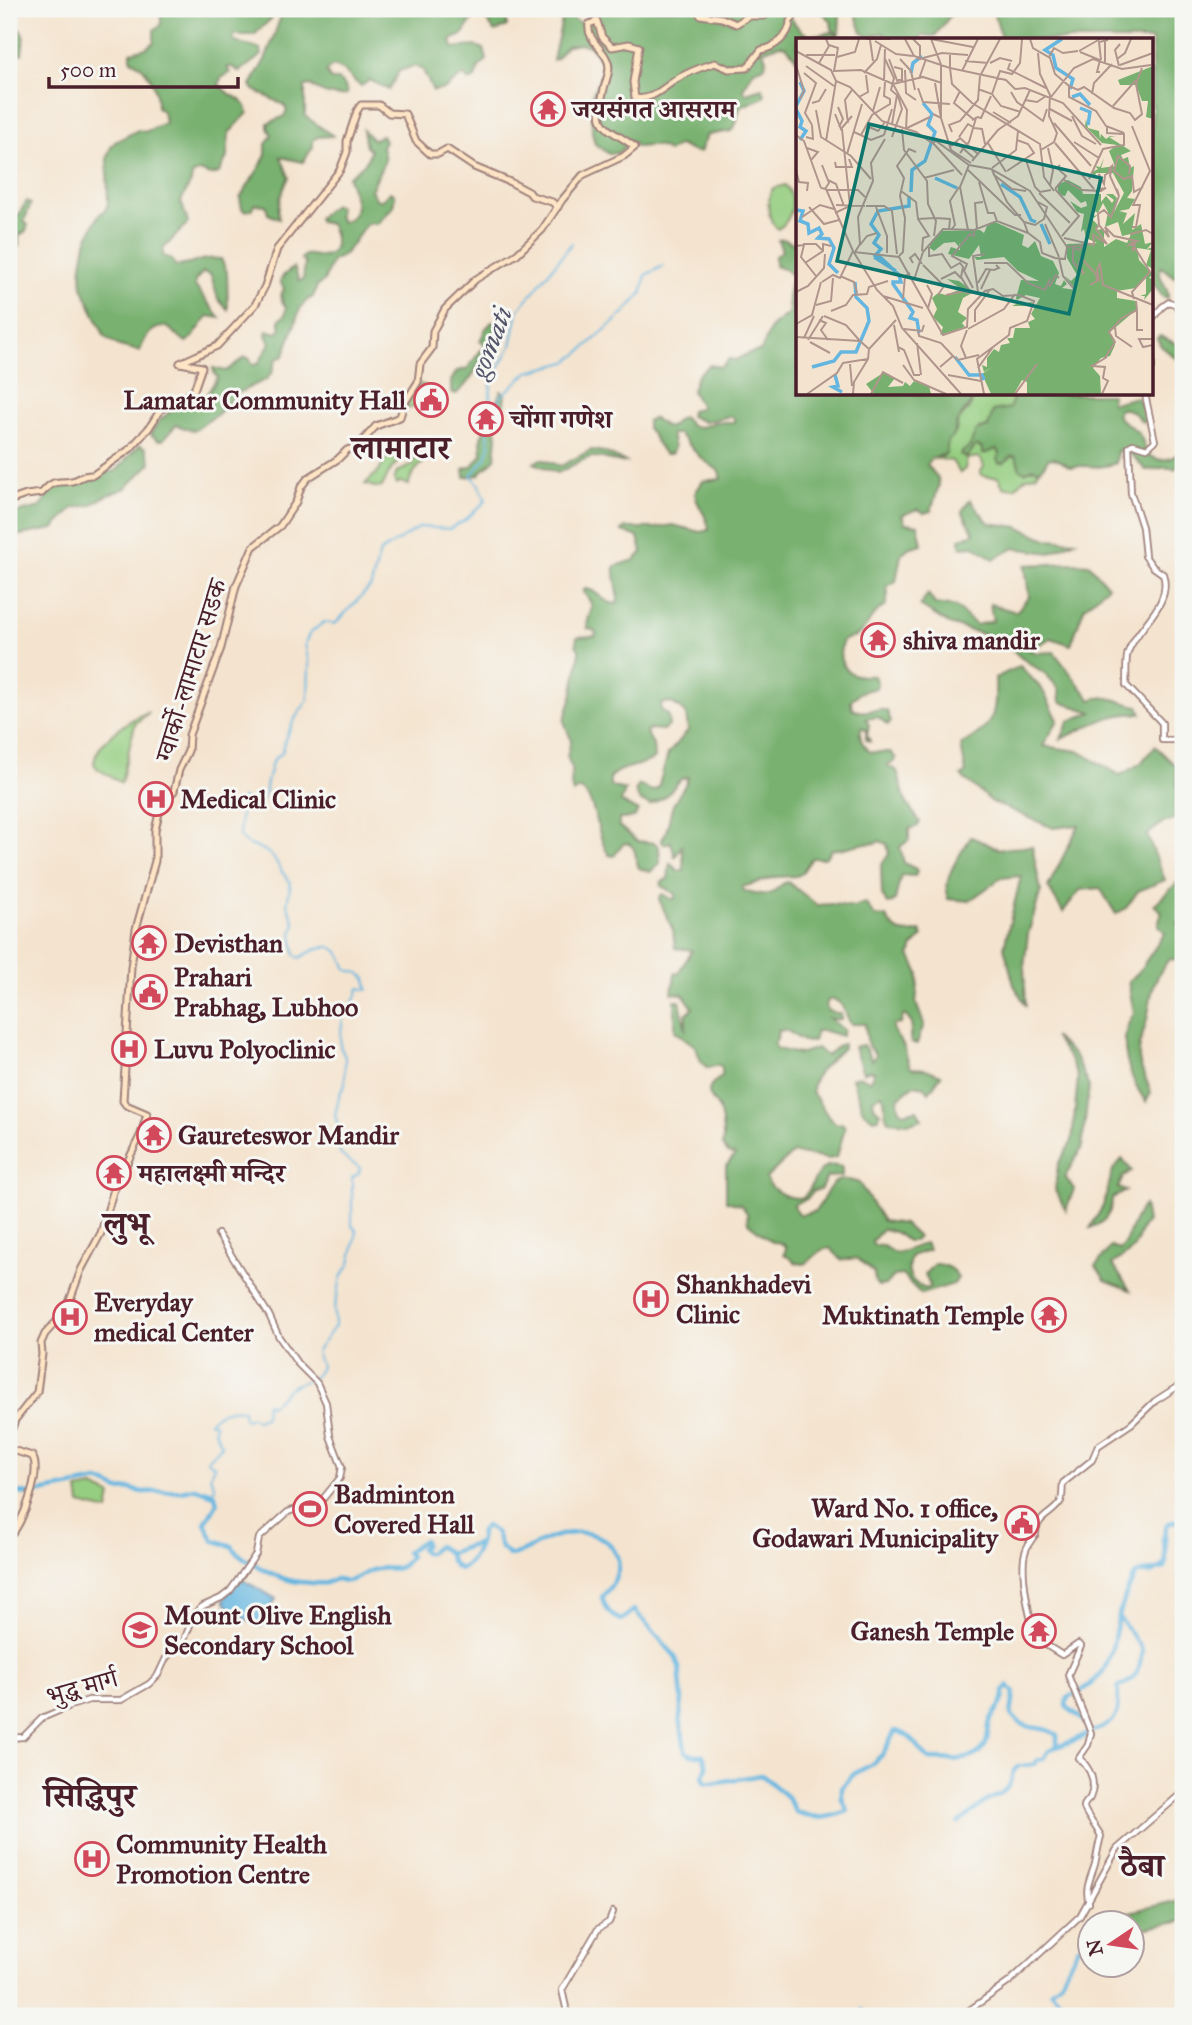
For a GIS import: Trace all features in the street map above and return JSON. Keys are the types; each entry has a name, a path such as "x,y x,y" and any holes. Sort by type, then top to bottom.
{"main road":[{"path":"701,9 700,15 704,17 722,18 736,23 749,16 764,16 771,9"},
{"path":"9,501 26,495 38,495 59,481 73,481 84,474 98,473 130,449 162,409 194,390 202,367 180,363 217,346 255,305 265,286 277,249 340,170 356,111 361,105 379,105 389,113 405,114 416,141 430,154 438,154 447,149 474,167 558,207 583,175 624,156 635,147 604,128 601,122 598,108 609,68 591,38 589,24 597,21 601,37 612,47 629,44 639,47 633,82 635,98 642,100 653,96 683,75 715,63 729,69 747,68 761,50 769,49 786,35 790,21 800,9"},
{"name":"ग्वार्को-लामाटार सडक","path":"9,1437 15,1420 37,1392 41,1343 50,1328 66,1311 81,1270 101,1233 113,1192 141,1134 147,1114 125,1105 123,1101 126,1025 136,929 155,861 154,837 161,805 175,788 188,751 188,739 221,648 244,566 253,547 280,526 296,502 300,486 308,478 347,450 358,446 379,424 400,417 404,404 418,382 420,364 432,348 433,331 445,309 483,274 517,254 542,230 558,207"},
{"path":"9,1449 32,1456 36,1460 28,1507 17,1529 9,1537"}],"street":[{"path":"1154,317 1169,302 1175,304 1183,316"},
{"path":"1145,396 1155,441 1147,447 1133,444 1127,449 1131,468 1131,492 1142,527 1145,556 1153,567 1163,574 1165,587 1158,606 1142,626 1128,654 1126,685 1163,725 1162,740 1176,740 1183,744"},
{"name":"भुद्ध मार्ग","path":"9,1738 23,1737 41,1718 70,1706 89,1700 121,1700 149,1684 158,1675 166,1658 184,1640 195,1613 226,1594 256,1555 259,1538 288,1512 322,1500 341,1478 342,1471 330,1436 326,1403 313,1379 297,1363 279,1337 269,1315 218,1234"},
{"path":"1089,1903 1087,1882 1101,1836 1084,1808 1091,1796 1092,1776 1090,1768 1079,1758 1088,1745 1091,1733 1068,1675 1081,1646 1078,1644 1062,1655 1038,1640 1024,1578 1023,1561 1027,1545 1037,1534 1041,1519 1060,1501 1063,1483 1092,1460 1097,1447 1131,1424 1155,1401 1183,1383"},
{"path":"961,2016 1009,1982 1080,1916 1118,1848 1183,1792"},
{"path":"568,2016 562,1990 598,1930 609,1922 614,1912"}],"green space":[{"path":"161,9 277,9 272,18 254,35 234,35 233,41 260,49 262,55 239,72 227,67 230,73 221,78 219,84 243,103 248,113 229,133 227,157 219,173 210,175 200,171 192,175 181,201 188,223 163,249 163,256 170,258 176,266 221,259 227,272 228,310 218,299 211,275 203,272 195,281 195,286 220,318 208,316 193,337 186,342 166,326 156,329 146,337 140,351 119,346 105,337 82,287 81,270 86,242 108,202 107,157 111,147 138,130 145,132 165,123 163,112 157,107 151,79 143,68 131,60 131,52 146,48 154,42 154,30 161,25"},
{"path":"288,9 479,9 462,35 451,40 453,48 476,46 484,49 487,60 479,67 475,78 469,81 463,75 445,89 433,91 423,70 414,66 399,71 389,90 370,80 361,86 343,70 333,66 326,71 331,80 338,80 345,86 347,94 333,95 310,85 305,86 305,116 333,136 313,140 313,147 303,162 281,157 289,177 279,203 279,219 268,214 266,205 254,204 252,209 242,209 240,198 266,154 266,144 272,135 268,123 283,117 287,111 284,105 254,90 251,85 266,58 281,16"},
{"path":"479,9 505,9 507,26 495,32"},
{"path":"588,9 784,9 807,34 832,32 838,36 796,38 796,59 787,48 780,45 763,51 765,66 754,70 743,89 746,93 762,88 765,94 762,98 740,107 736,124 731,131 707,135 700,152 679,145 668,152 657,146 637,147 630,141 618,153 609,154 595,144 592,132 591,97 602,73 599,57 590,46 581,44 567,46 553,60 563,15 569,12 576,21 582,23 586,19"},
{"path":"822,9 955,9 935,36 920,38 887,38 883,33 868,37 862,32 854,10 840,14 839,35 832,29 831,21"},
{"path":"991,9 1183,9 1183,283 1161,267 1160,275 1168,298 1163,297 1154,285 1154,38 1001,38"},
{"path":"17,28 23,36 22,54 9,53 9,37"},
{"path":"363,130 373,140 382,135 385,141 382,146 385,160 371,190 377,200 382,200 390,192 395,195 393,207 377,224 368,223 348,250 332,261 324,281 300,309 284,356 276,359 267,379 236,394 219,413 194,431 176,425 163,440 158,440 150,434 161,419 185,400 203,400 218,377 213,368 226,371 245,357 249,358 253,365 258,364 270,343 267,330 277,333 281,328 279,320 285,315 286,307 281,296 284,289 280,281 294,267 299,281 303,280 305,263 301,259 305,255 328,255 334,248 334,233 330,224 320,222 318,218 333,205 340,207 338,217 342,222 353,215 356,204 348,177 362,166 369,155 370,150 366,147"},
{"path":"785,185 791,196 792,208 787,220 778,229 770,216 769,198 773,188"},
{"path":"27,201 31,204 24,221 28,225 26,231 19,236 19,245 12,257 9,296 9,230"},
{"path":"783,239 796,244 796,396 974,396 958,420 948,441 946,454 932,458 927,465 938,478 939,485 931,511 924,513 918,509 902,515 905,523 918,525 922,544 908,548 901,555 896,581 887,586 885,607 874,614 859,634 843,640 841,650 841,660 850,673 874,676 877,684 876,688 861,692 851,700 852,709 861,712 887,711 891,722 888,725 878,717 866,719 870,741 866,740 866,730 862,727 860,737 870,752 889,752 896,758 887,765 897,771 906,802 920,822 918,826 909,829 909,840 900,847 904,863 917,872 915,876 901,875 895,900 887,904 882,895 881,865 889,854 887,844 880,841 832,849 825,858 812,858 801,874 776,877 742,887 744,891 765,894 788,882 817,905 854,907 865,903 875,916 886,917 896,930 904,933 920,931 923,936 913,946 910,955 919,974 916,1003 924,1024 917,1044 911,1043 912,1024 906,1016 903,1016 901,1024 893,1025 911,1068 926,1069 941,1075 929,1092 925,1087 914,1085 898,1098 899,1108 903,1113 917,1110 922,1119 910,1123 889,1121 885,1114 882,1094 873,1099 874,1106 880,1113 879,1118 873,1119 863,1111 852,1078 858,1076 870,1081 874,1072 870,1070 863,1073 854,1047 863,1045 872,1060 876,1055 868,1046 865,1024 851,1024 843,1007 837,1001 828,1000 828,1011 841,1014 841,1020 829,1018 844,1030 842,1036 816,1031 813,1041 808,1042 783,1030 778,1031 774,1043 777,1049 799,1054 817,1048 826,1056 843,1044 843,1048 818,1073 812,1092 830,1119 837,1124 842,1123 845,1127 837,1157 829,1159 793,1153 766,1178 781,1194 803,1198 822,1169 833,1165 842,1167 842,1176 827,1177 820,1190 813,1191 807,1199 794,1204 796,1211 800,1215 815,1211 835,1182 848,1180 859,1183 883,1221 904,1224 918,1237 914,1241 907,1241 897,1233 883,1229 872,1241 873,1245 899,1253 925,1243 929,1250 911,1256 908,1267 912,1280 925,1289 930,1286 925,1274 934,1264 949,1268 958,1278 954,1284 921,1294 902,1275 894,1276 886,1285 878,1286 874,1273 857,1258 842,1260 830,1248 822,1250 805,1264 796,1263 784,1254 786,1248 783,1245 772,1242 748,1223 747,1213 741,1205 726,1201 726,1166 735,1155 728,1153 722,1145 720,1112 709,1091 711,1085 722,1076 722,1067 718,1065 707,1068 695,1046 675,1031 675,1000 680,1001 686,1031 686,1014 693,1008 683,994 672,993 675,973 679,974 692,950 675,948 673,930 659,899 662,894 671,899 676,898 676,894 661,886 662,881 668,879 670,863 678,871 684,870 682,846 675,857 671,842 664,844 661,841 673,804 688,777 681,779 665,797 650,805 640,801 635,791 639,785 652,791 658,788 668,754 688,731 686,714 671,703 661,704 661,710 668,715 669,726 663,730 649,729 646,732 653,744 654,759 620,771 610,778 610,786 625,790 621,802 638,811 634,818 619,819 619,826 637,841 655,843 659,848 660,863 650,872 639,868 634,849 628,844 624,843 614,856 609,855 586,795 580,789 573,793 572,768 567,757 571,740 564,721 572,697 579,658 577,637 596,636 595,631 587,628 592,607 583,592 585,589 593,591 608,602 617,604 615,566 635,560 642,552 638,537 622,531 625,528 673,525 700,532 709,530 695,493 703,481 721,479 719,471 701,458 679,434 671,434 674,448 671,454 665,454 647,428 647,421 654,418 667,428 683,417 691,426 701,427 716,422 734,422 731,416 704,422 690,416 691,411 701,407 692,391 693,386 698,375 710,365 721,367 729,359 736,360 761,351 771,327 789,313 788,297 792,276 786,270 775,266 775,256 782,251 778,240"},
{"path":"493,321 498,325 486,351 489,355 478,364 463,388 456,394 451,392 451,381 457,371 467,369 481,350 484,350 485,344 480,341"},
{"path":"1160,336 1183,345 1183,364 1161,346 1157,338"},
{"path":"420,384 431,388 429,393 436,400 404,410 412,392"},
{"path":"501,391 505,393 504,404 495,422 495,459 478,475 465,477 464,469 472,466 482,455 481,437"},
{"path":"974,396 1013,396 1010,408 996,410 988,427 979,429 970,446 962,452 966,458 976,445 982,448 983,454 997,449 1004,463 1016,455 1019,467 1028,471 1033,468 1039,470 1037,474 1025,478 1016,487 1004,488 998,477 981,475 984,467 978,457 967,459 965,469 960,473 952,461 934,458 944,456 948,441 956,432 958,420 969,409"},
{"path":"1013,396 1112,396 1113,403 1137,397 1147,421 1142,422 1126,409 1118,410 1118,417 1138,433 1146,450 1154,458 1164,460 1183,449 1183,460 1175,469 1146,470 1130,454 1117,451 1116,463 1109,465 1071,467 1051,458 1039,470 1033,468 1025,472 1020,469 1016,456 999,463 997,459 1000,453 997,449 983,454 982,448 976,445 968,456 963,457 960,454 970,446 976,431 988,427 993,411 1010,408"},
{"path":"396,440 404,444 403,458 396,463 382,487 365,484 379,471"},
{"path":"139,445 146,448 151,463 126,488 91,505 74,508 53,529 9,537 9,520 16,513 41,507 48,495 60,484 78,484 116,471"},
{"path":"591,450 604,452 626,462 593,457 557,473 534,463 541,459 561,466"},
{"path":"418,455 427,459 413,474 409,485 401,482 396,484 394,480 397,472 413,465"},
{"path":"970,500 989,523 1018,527 1047,539 1075,541 1050,553 1014,548 994,559 974,546 961,547 960,539 974,533 962,511"},
{"path":"1089,564 1108,586 1084,608 1071,645 1051,638 1030,650 1037,653 1054,652 1091,700 1108,698 1138,706 1142,714 1110,717 1061,739 1069,721 1092,712 1060,702 1059,689 1047,675 1020,657 1008,645 989,636 949,624 920,606 928,594 935,604 956,607 976,625 993,621 990,604 1016,612 1029,597 1025,565"},
{"path":"1020,666 1042,689 1058,720 1043,746 1078,751 1120,775 1141,763 1155,746 1176,766 1178,791 1175,819 1162,823 1147,835 1165,880 1138,891 1127,907 1116,914 1100,888 1080,890 1063,912 1048,887 1079,825 1053,828 992,802 961,776 966,773 961,745 981,731 991,718 995,702 995,678"},
{"path":"149,712 135,724 121,783 98,769 94,764 96,756 114,732"},
{"path":"971,837 999,849 1032,846 1041,891 1028,934 1024,967 1026,1006 1014,985 1004,947 1021,876 1001,878 969,901 948,899 950,874"},
{"path":"1183,881 1183,923 1178,923 1183,936 1182,960 1169,959 1156,980 1140,1045 1139,1061 1151,1093 1146,1102 1134,1082 1126,1059 1125,1035 1134,1013 1128,981 1137,974 1165,933 1158,924 1162,912 1154,905 1178,882"},
{"path":"1054,1037 1075,1056 1089,1087 1082,1147 1065,1177 1074,1189 1066,1210 1055,1190 1058,1164 1072,1141 1078,1077 1071,1061"},
{"path":"1122,1159 1132,1171 1123,1177 1118,1188 1126,1191 1112,1198 1107,1217 1090,1228 1103,1206 1113,1170"},
{"path":"1144,1205 1147,1222 1136,1243 1129,1252 1112,1264 1130,1290 1105,1280 1096,1266 1111,1246 1120,1250"},
{"path":"93,1487 111,1495 108,1511 80,1504 78,1490"},
{"path":"1183,1899 1183,1921 1146,1928 1146,1910 1138,1910"}],"water":[{"path":"238,1577 276,1599 261,1627 231,1612 224,1600"}],"waterway":[{"name":"gomati","path":"487,429 484,417 490,404 491,382 511,346 518,311 572,243"},
{"path":"201,1489 214,1490 210,1477 215,1466 207,1460 222,1445 214,1430 215,1424 209,1422 229,1410 243,1410 244,1418 251,1416 258,1421 265,1417 266,1403 270,1405 291,1387 313,1378 319,1371 321,1366 316,1352 335,1326 334,1310 341,1277 350,1264 357,1231 352,1226 352,1178 359,1173 360,1168 344,1158 339,1151 342,1141 335,1115 340,1093 345,1085 345,1057 340,1046 343,1017 356,998 359,988 368,990 366,978 347,970 334,948 322,947 300,958 295,955 292,933 295,923 287,904 291,882 271,855 245,843 239,836 242,798 255,803 263,800 271,765 282,753 285,739 308,700 309,664 305,644 309,634 324,622 335,624 371,586 380,552 420,527 449,529 464,521 486,501 471,475 486,458 490,445 487,429 500,397 528,372 567,362 578,354 642,293 646,275 663,266"},
{"path":"9,1492 30,1494 99,1481 119,1490 142,1492 194,1488 215,1495 217,1503 205,1523 213,1540 232,1546 242,1557 269,1572 293,1581 309,1583 326,1583 336,1579 346,1581 372,1570 397,1568 410,1556 406,1552 424,1540 425,1544 421,1549 424,1553 429,1553 438,1546 449,1553 452,1563 461,1569 475,1552 481,1531 486,1526 496,1533 501,1548 510,1556 560,1535 582,1533 602,1538 616,1554 619,1566 610,1588 602,1597 612,1614 622,1620 634,1610 675,1656 679,1667 682,1700 680,1717 685,1751 691,1755 703,1755 707,1767 703,1776 705,1782 762,1775 787,1797 796,1812 811,1816 827,1817 848,1811 842,1799 842,1787 854,1774 883,1754 895,1731 910,1738 929,1759 974,1756 985,1746 991,1719 1002,1703 1008,1685 1014,1693 1011,1715 1024,1725 1045,1729 1057,1735 1057,1747 1089,1732"},
{"path":"1086,1723 1066,1706 1067,1698 1082,1690 1101,1674 1110,1655 1122,1605 1133,1579 1136,1574 1165,1568 1167,1524 1183,1519"},
{"path":"1093,1731 1113,1720 1118,1710 1118,1687 1134,1677 1139,1667 1142,1649 1119,1617 1132,1578 1138,1573 1151,1574 1167,1563 1162,1540 1167,1523"},
{"path":"449,1553 479,1543"},
{"path":"958,1823 988,1800 1002,1793 1009,1786 1014,1771 1019,1766 1036,1764 1048,1751 1088,1733"},
{"path":"1053,2014 1060,2009 1061,2001 1051,1991 1061,1981 1076,1951"},
{"path":"862,2010 869,2016"}],"place":[{"name":"जयसंगत आसराम","path":"548,109"},
{"name":"Lamatar Community Hall","path":"431,400"},
{"name":"चोंगा गणेश","path":"486,419"},
{"name":"shiva mandir","path":"878,640"},
{"name":"Medical Clinic","path":"156,799"},
{"name":"Devisthan","path":"149,943"},
{"name":"Prahari Prabhag, Lubhoo","path":"150,992"},
{"name":"Luvu Polyoclinic","path":"129,1049"},
{"name":"Gaureteswor Mandir","path":"154,1135"},
{"name":"महालक्ष्मी मन्दिर","path":"114,1173"},
{"name":"Shankhadevi Clinic","path":"651,1299"},
{"name":"Muktinath Temple","path":"1049,1315"},
{"name":"Everyday medical Center","path":"70,1317"},
{"name":"Badminton Covered Hall","path":"310,1509"},
{"name":"Ward No. 1 office, Godawari Municipality","path":"1022,1523"},
{"name":"Mount Olive English Secondary School","path":"140,1630"},
{"name":"Ganesh Temple","path":"1039,1631"},
{"name":"Community Health Promotion Centre","path":"92,1859"}],"district":[{"name":"लामाटार","path":"401,447"},
{"name":"लुभू","path":"126,1223"},
{"name":"सिद्धिपुर","path":"90,1795"},
{"name":"ठैबा","path":"1142,1865"}]}
